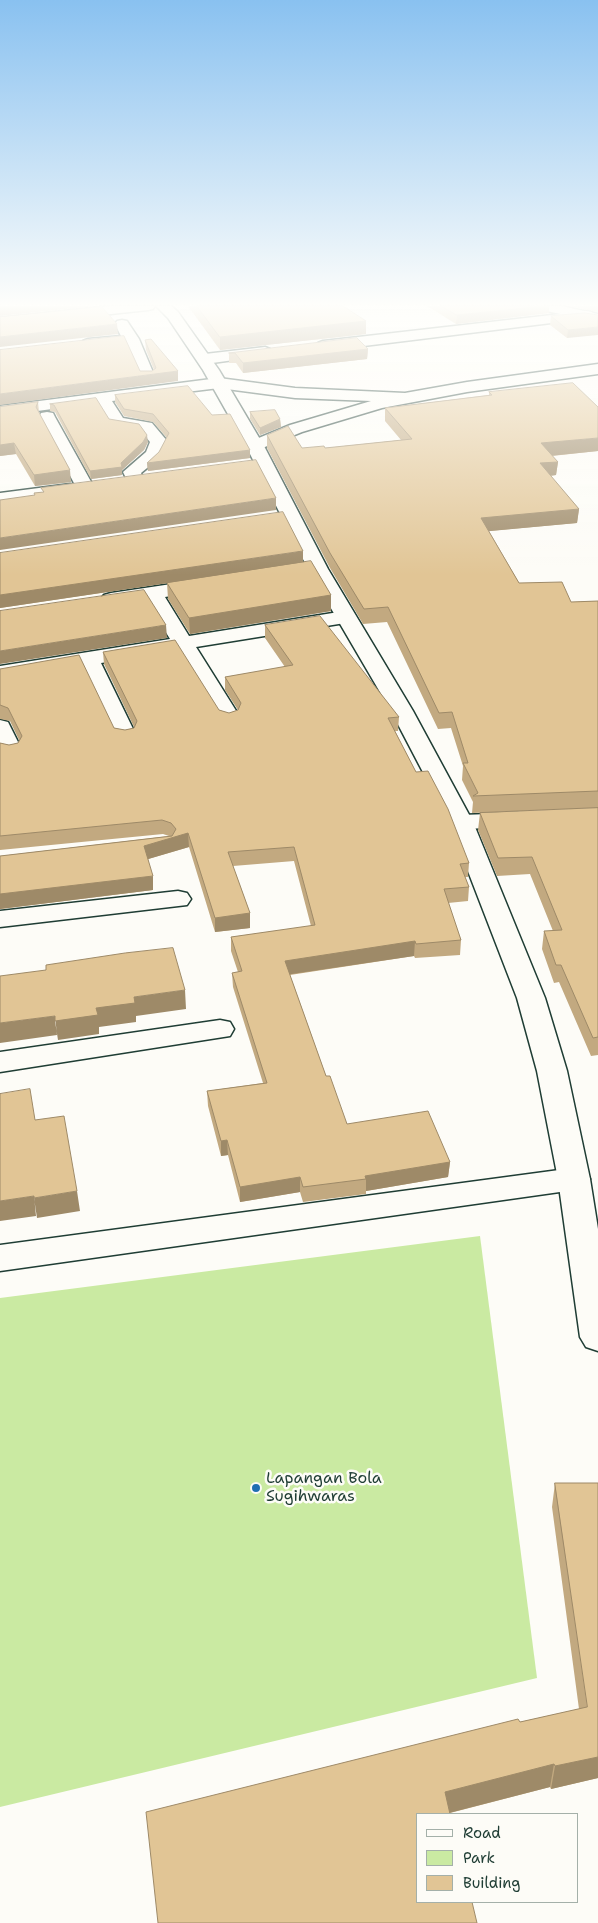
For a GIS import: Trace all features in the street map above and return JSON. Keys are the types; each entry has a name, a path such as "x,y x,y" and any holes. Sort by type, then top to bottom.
{"street":[{"path":"0,411 111,396"},
{"path":"224,396 281,517 309,570 345,617 402,711 461,822 531,998 552,1071 574,1179 598,1337"},
{"path":"367,396 400,397"},
{"path":"255,458 297,427 409,396"},
{"path":"102,398 118,422 143,424 154,433 159,442 158,450 152,456 132,472 110,484"},
{"path":"47,417 110,484"},
{"path":"0,498 153,478"},
{"path":"95,602 227,582"},
{"path":"152,593 230,717"},
{"path":"0,673 345,617"},
{"path":"88,659 125,735"},
{"path":"0,727 10,750"},
{"path":"461,822 539,819"},
{"path":"0,919 178,899"},
{"path":"0,1062 220,1030"},
{"path":"0,1258 574,1179"}],"green space":[{"name":"Lapangan Bola Sugihwaras","path":"480,1236 537,1678 0,1807 0,1298"}],"building":[{"path":"115,396 196,396 212,415 230,414 250,450 147,463 159,452 169,433 153,414 124,409"},
{"path":"486,396 586,396 598,407 598,438 541,443 558,462 540,463 579,509 481,518 519,583 562,582 571,602 598,601 598,791 473,796 478,793 463,763 468,763 452,712 439,713 388,607 364,609 330,553 267,435 288,426 302,448 324,446 325,448 412,439 385,408"},
{"path":"96,398 109,419 139,424 147,435 143,442 121,463 122,467 90,471 54,405 50,404"},
{"path":"38,402 36,407 70,470 34,475 14,443 0,445 0,407"},
{"path":"275,410 280,419 260,428 250,412"},
{"path":"256,460 276,498 0,538 0,500 35,495 34,493 44,492 41,488"},
{"path":"283,512 303,551 0,595 0,553"},
{"path":"311,561 331,595 189,618 167,583"},
{"path":"144,590 166,625 0,651 0,611"},
{"path":"320,616 399,717 388,718 416,772 428,771 448,809 469,863 460,864 469,887 444,889 461,940 416,944 415,941 285,961 326,1076 330,1076 347,1124 428,1111 450,1162 365,1176 366,1179 303,1187 300,1177 240,1187 227,1140 221,1141 207,1091 267,1083 232,973 242,971 231,937 315,925 294,847 228,852 250,913 215,918 188,833 144,846 153,876 0,894 0,856 172,836 176,829 171,823 162,820 0,836 0,743 9,745 18,743 22,736 8,708 0,705 0,669 79,655 114,728 125,730 134,728 137,721 103,652 175,640 219,710 229,713 238,710 241,703 225,677 293,665 265,625"},
{"path":"598,808 598,1037 593,1038 561,965 556,965 544,931 562,930 532,857 498,858 480,813"},
{"path":"173,948 185,990 134,997 135,1003 96,1008 98,1015 55,1021 55,1016 0,1023 0,976 46,970 46,965"},
{"path":"30,1089 35,1120 64,1116 77,1191 0,1201 0,1094"},
{"path":"555,1483 598,1483 598,1757 555,1766 554,1764 445,1792 450,1813 416,1813 416,1903 472,1903 477,1923 158,1923 146,1812 518,1719 520,1722 587,1707"}],"place":[{"name":"Lapangan Bola Sugihwaras","path":"256,1488"}]}
